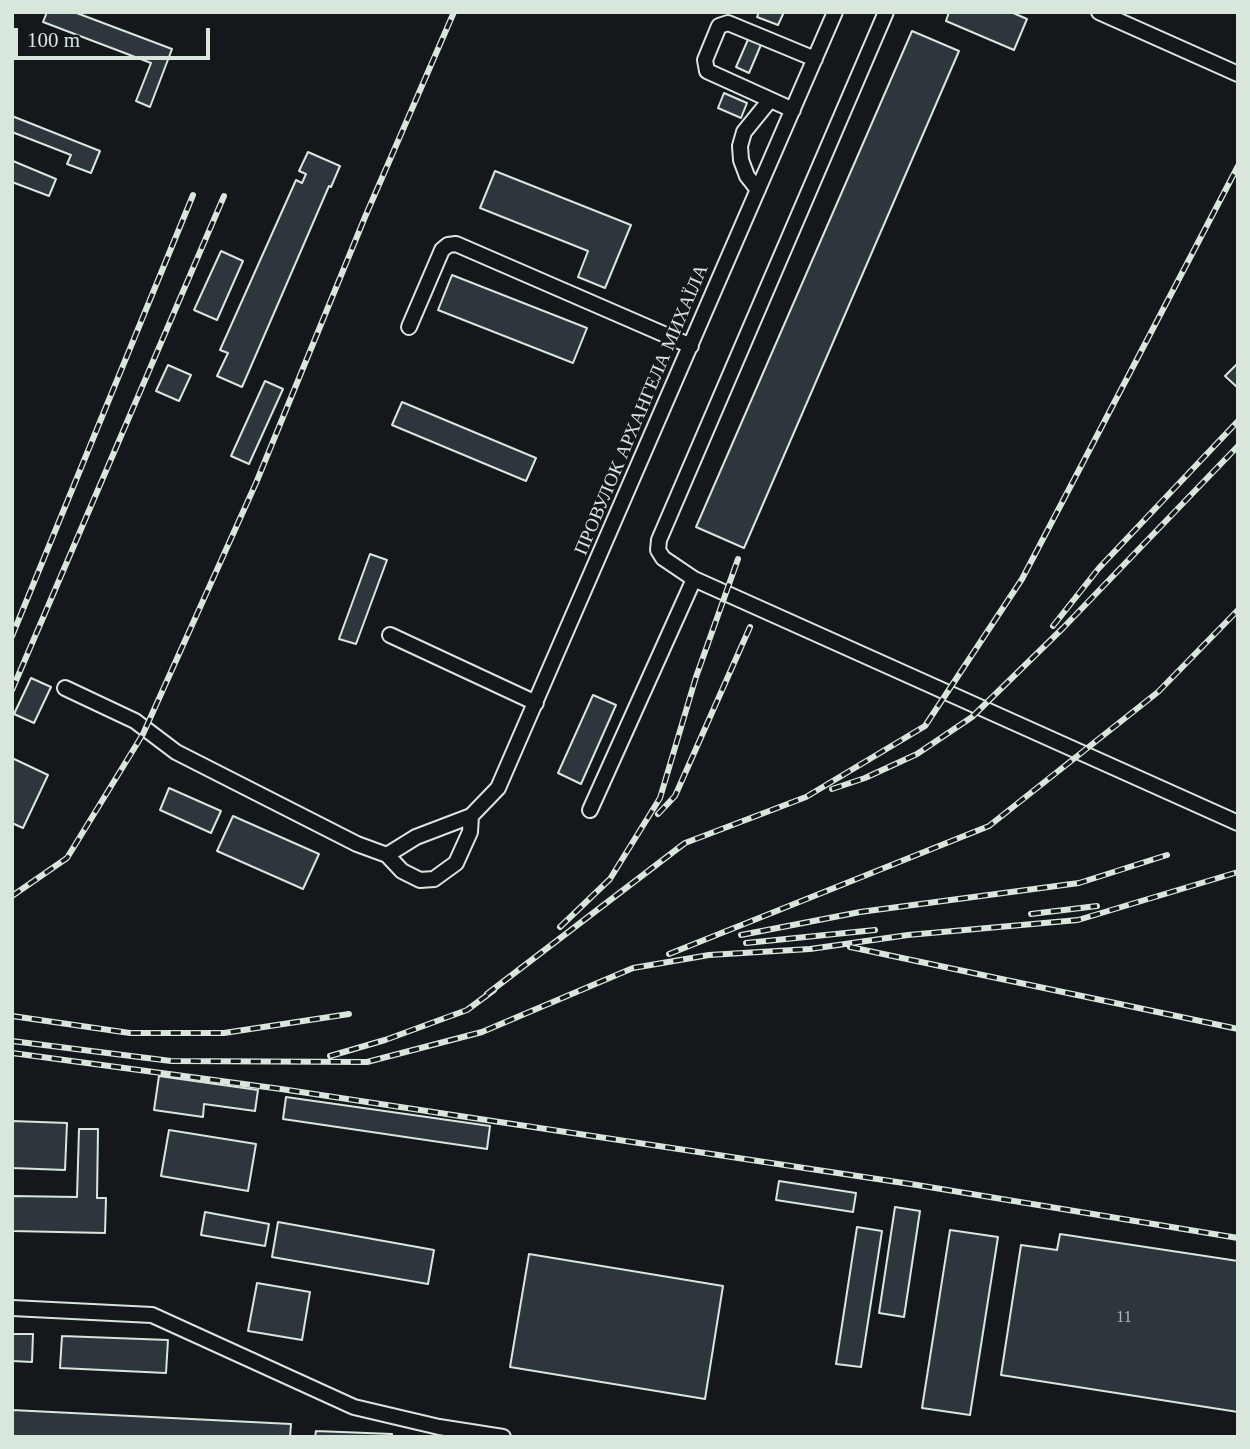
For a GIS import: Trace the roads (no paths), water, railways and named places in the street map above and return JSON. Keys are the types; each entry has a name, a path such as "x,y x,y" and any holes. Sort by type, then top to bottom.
{"street":[{"name":"ПРОВУЛОК АРХАНГЕЛА МИХАЇЛА","path":"471,816 470,832 456,863 448,872 434,879 420,880 411,876 387,855 416,837 471,816 498,788 835,12"},
{"path":"886,12 659,540 658,550 663,558 694,579 1238,823"},
{"path":"1099,12 1238,74"},
{"path":"793,110 707,71 705,60 719,26 728,23 815,59"},
{"path":"758,190 747,176 741,160 740,146 744,132 770,100"},
{"path":"410,327 442,250 448,245 456,244 691,346"},
{"path":"590,810 694,579"},
{"path":"390,635 536,703"},
{"path":"65,688 135,721 176,751 357,844 387,855"},
{"path":"12,1308 152,1315 354,1407 439,1427 503,1437"}],"railway":[{"path":"12,896 67,858 143,734 256,483 365,217 454,12"},
{"path":"487,994 685,843 806,797 925,726 1022,579 1238,166"},
{"path":"12,636 193,195"},
{"path":"12,690 224,196"},
{"path":"1053,626 1099,568 1238,421"},
{"path":"832,789 865,778 917,754 972,717 1063,628 1238,446"},
{"path":"560,927 610,879 660,798 696,677 738,559"},
{"path":"669,954 989,826 1158,692 1238,610"},
{"path":"658,814 675,796 750,627"},
{"path":"741,935 860,912 1079,883 1167,855"},
{"path":"12,1041 171,1061 367,1062 482,1032 633,968 709,955 810,949 908,935 1078,920 1238,872"},
{"path":"1031,914 1097,906"},
{"path":"746,943 875,930"},
{"path":"850,947 1238,1029"},
{"path":"330,1056 385,1040 467,1010 494,990"},
{"path":"12,1016 130,1033 224,1033 349,1014"},
{"path":"12,1053 281,1089 917,1185 1238,1238"}]}
